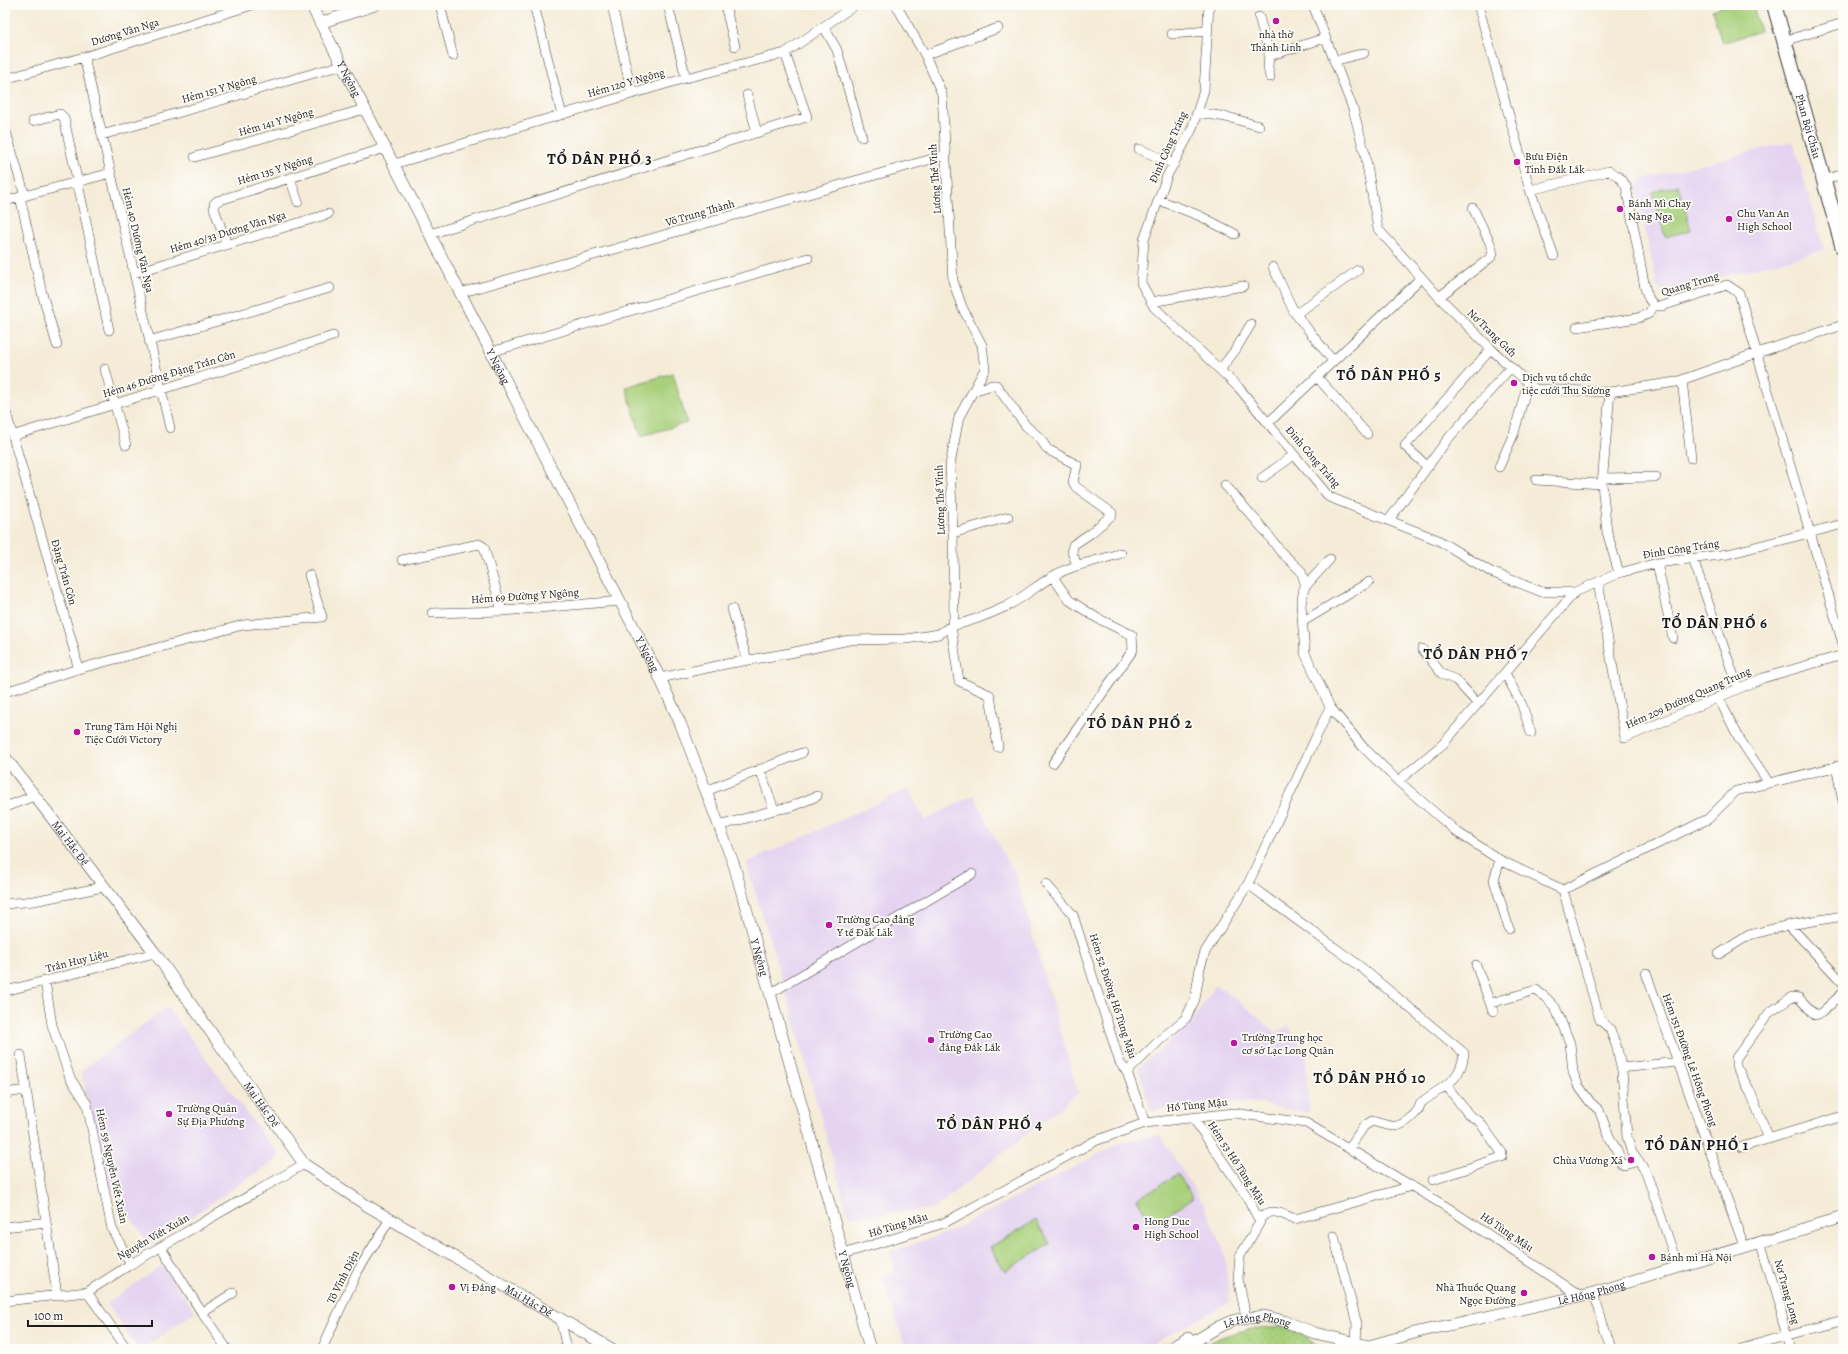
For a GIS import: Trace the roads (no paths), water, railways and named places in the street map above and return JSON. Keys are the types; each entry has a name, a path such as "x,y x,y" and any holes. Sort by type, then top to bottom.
{"main road":[{"name":"Phan Bội Châu","path":"1774,5 1843,248"}],"street":[{"name":"Dương Vân Nga","path":"5,79 84,57 252,5"},
{"name":"Y Ngông","path":"311,5 660,678 681,725 734,865 870,1349"},
{"path":"320,23 375,5"},
{"path":"440,5 453,56"},
{"path":"534,5 562,115"},
{"path":"612,5 632,94"},
{"path":"668,5 686,78"},
{"path":"726,5 736,46"},
{"name":"Hẻm 120 Y Ngông","path":"394,164 686,78 785,53 855,5"},
{"name":"Lương Thế Vinh","path":"896,5 926,55 942,94 953,281 962,307 982,345 985,369 959,417 950,465 954,533 955,612 951,626 959,681 990,695 998,747"},
{"name":"Đinh Công Tráng","path":"1209,5 1204,90 1192,129 1167,176 1144,240 1141,283 1154,307 1239,388 1329,497 1438,540 1491,572 1542,592 1575,592 1619,573 1657,563 1728,554 1843,524"},
{"name":"Nơ Trang Gưh","path":"1313,5 1353,109 1365,154 1378,229 1439,297 1491,349 1535,389 1610,392 1676,382 1757,353 1843,325"},
{"path":"1478,5 1530,190 1554,256"},
{"path":"1259,17 1269,56 1268,68 1270,77"},
{"path":"1784,41 1843,23"},
{"path":"824,26 837,50 862,138"},
{"path":"926,55 998,28"},
{"path":"1172,34 1207,31"},
{"path":"1269,56 1325,38"},
{"path":"430,234 807,117 785,53"},
{"path":"1334,61 1364,53"},
{"name":"Hẻm 40 Dương Vân Nga","path":"84,57 170,428"},
{"name":"Hẻm 151 Y Ngông","path":"102,135 342,65"},
{"path":"747,95 757,133"},
{"name":"Hẻm 141 Y Ngông","path":"194,157 365,109"},
{"path":"1197,112 1231,118 1259,126"},
{"path":"33,121 60,114 63,116 109,330"},
{"path":"6,132 23,197 42,293 57,344"},
{"name":"Hẻm 135 Y Ngông","path":"227,245 214,208 215,202 385,148"},
{"path":"1139,149 1174,164"},
{"name":"Võ Trung Thành","path":"460,293 946,155"},
{"name":"Quang Trung","path":"1530,190 1609,171 1618,176 1626,186 1645,288 1649,299 1654,306 1662,306 1727,285 1739,293 1843,644"},
{"path":"5,201 111,173"},
{"path":"1824,180 1843,174"},
{"path":"290,178 298,202"},
{"path":"1159,200 1200,216 1235,234"},
{"path":"1439,297 1490,258 1493,254 1490,243 1473,208"},
{"name":"Hẻm 40/33 Dương Vân Nga","path":"134,273 328,214"},
{"path":"491,352 808,258"},
{"path":"1273,267 1296,314 1333,361"},
{"path":"1296,314 1358,270"},
{"path":"1268,423 1421,278"},
{"path":"1151,302 1243,286"},
{"path":"149,341 330,288"},
{"path":"1577,327 1638,318 1648,314 1654,306"},
{"path":"1220,370 1236,349 1251,324"},
{"name":"Hẻm 46 Đường Đặng Trần Côn","path":"12,436 333,336"},
{"path":"1428,467 1405,446 1491,349"},
{"path":"1389,520 1447,440 1511,367"},
{"path":"105,369 126,445"},
{"path":"1317,377 1367,434"},
{"path":"1682,380 1691,458"},
{"path":"1499,467 1514,434 1528,382"},
{"path":"973,391 996,385 1026,426 1040,438 1047,449 1077,465 1073,482 1076,487 1112,513 1112,515 1101,525 1073,545 1072,552 1077,565"},
{"path":"1610,392 1602,481 1607,532 1619,573"},
{"name":"Đặng Trần Côn","path":"5,409 75,652 78,669"},
{"path":"1262,478 1294,455"},
{"path":"1536,480 1602,481 1656,477"},
{"path":"1225,485 1266,532 1280,551 1301,571 1306,586"},
{"path":"954,533 1008,517"},
{"path":"402,560 478,544 484,547 502,611"},
{"path":"660,678 849,640 906,639 939,634 951,626 966,623 1006,607 1053,577 1077,565 1121,553"},
{"path":"1330,559 1306,586 1301,605 1305,654 1330,707 1363,747 1398,781 1457,832 1500,860 1563,890 1600,1020 1610,1029 1617,1048 1621,1068 1627,1137 1631,1150 1646,1172 1678,1267"},
{"path":"1693,559 1738,688"},
{"path":"1657,563 1673,638"},
{"path":"5,692 78,669 243,625 322,617 309,574"},
{"path":"1053,577 1069,600 1097,618 1132,635 1133,650 1053,763"},
{"path":"1302,622 1369,582"},
{"name":"Hẻm 209 Đường Quang Trung","path":"1598,582 1625,738 1763,678 1843,655"},
{"path":"1398,781 1443,744 1575,592"},
{"name":"Hẻm 69 Đường Y Ngông","path":"432,613 502,611 620,601"},
{"path":"732,609 747,660"},
{"path":"1422,649 1442,674 1453,678 1478,704"},
{"path":"1505,673 1522,705 1532,733"},
{"path":"1718,697 1739,738 1769,783"},
{"path":"1127,1072 1161,1039 1186,1018 1195,999 1200,968 1205,952 1248,884 1330,707"},
{"path":"706,791 802,753"},
{"name":"Mai Hắc Đế","path":"5,757 155,953 304,1164 390,1219 612,1349"},
{"path":"1563,890 1708,819 1736,792 1840,766 1843,802"},
{"path":"760,769 774,810"},
{"path":"5,807 34,796"},
{"path":"719,826 774,810 790,808 817,796"},
{"path":"1500,860 1494,880 1509,929"},
{"path":"771,993 972,874"},
{"name":"Hẻm 52 Đường Hồ Tùng Mậu","path":"1046,884 1073,915 1120,1063 1127,1072 1145,1123"},
{"path":"1248,884 1357,964 1464,1053 1463,1065 1456,1076 1420,1104 1418,1110 1405,1122 1396,1127 1372,1121 1364,1126 1349,1148"},
{"path":"5,904 34,901 103,887"},
{"path":"1719,954 1749,935 1789,925 1843,916"},
{"path":"1789,925 1843,983"},
{"name":"Trần Huy Liệu","path":"5,991 155,953"},
{"path":"1476,965 1492,1007 1536,990 1546,996 1555,1007 1570,1043 1574,1072 1578,1085 1590,1102 1599,1110 1609,1136 1617,1150 1621,1163 1624,1165 1639,1161"},
{"name":"Hẻm 151 Đường Lê Hồng Phong","path":"1646,973 1744,1246"},
{"name":"Hẻm 59 Nguyễn Viết Xuân","path":"44,981 52,1025 70,1078 87,1104 112,1229 131,1264"},
{"path":"1768,1139 1750,1091 1736,1066 1736,1058 1769,1013 1792,997 1799,998 1815,1015 1821,1013 1843,993"},
{"path":"21,1055 57,1295"},
{"path":"1621,1068 1678,1062"},
{"path":"1433,1180 1499,1160 1502,1157 1502,1153 1479,1121 1469,1115 1446,1085"},
{"path":"5,1093 26,1090"},
{"name":"Hồ Tùng Mậu","path":"843,1254 944,1223 1095,1141 1145,1123 1234,1113 1306,1123 1445,1206 1581,1296"},
{"path":"1742,1147 1843,1116"},
{"name":"Hẻm 53 Hồ Tùng Mậu","path":"1193,1118 1246,1195 1260,1222 1240,1256 1238,1278 1245,1312"},
{"name":"Nguyễn Viết Xuân","path":"5,1301 87,1292 131,1264 304,1164"},
{"path":"1261,1218 1266,1214 1274,1212 1295,1218 1412,1186"},
{"name":"Lê Hồng Phong","path":"1182,1349 1220,1326 1235,1320 1264,1316 1284,1321 1316,1333 1369,1346 1418,1332 1593,1293 1843,1217"},
{"name":"Tô Vĩnh Diện","path":"322,1349 356,1274 390,1219"},
{"path":"5,1227 46,1222"},
{"path":"1334,1236 1357,1324 1356,1343"},
{"name":"Nơ Trang Long","path":"1760,1241 1792,1349"},
{"path":"161,1247 202,1313 227,1349"},
{"path":"87,1292 123,1348"},
{"path":"202,1313 233,1293"},
{"path":"1593,1293 1611,1349"},
{"name":"Lê Hồng Phong","path":"1169,1349 1216,1320 1233,1314 1264,1310 1319,1327 1337,1338"},
{"path":"560,1318 567,1349"},
{"path":"1741,1349 1843,1320"},
{"path":"1337,1338 1340,1349"}],"place":[{"name":"nhà thờ Thánh Linh","path":"1276,21"},
{"name":"Bưu Điện Tỉnh Đắk Lắk","path":"1517,162"},
{"name":"Bánh Mì Chay Nàng Nga","path":"1620,209"},
{"name":"Chu Van An High School","path":"1729,219"},
{"name":"Dịch vụ tổ chức tiệc cưới Thu Sương","path":"1514,383"},
{"name":"Trung Tâm Hội Nghị Tiệc Cưới Victory","path":"77,732"},
{"name":"Trường Cao đẳng Y tế Đăk Lăk","path":"829,925"},
{"name":"Trường Cao đẳng Đắk Lắk","path":"931,1040"},
{"name":"Trường Trung học cơ sở Lạc Long Quân","path":"1234,1043"},
{"name":"Trường Quân Sự Địa Phương","path":"169,1114"},
{"name":"Chùa Vương Xá","path":"1631,1160"},
{"name":"Hong Duc High School","path":"1136,1227"},
{"name":"Bánh mì Hà Nội","path":"1652,1257"},
{"name":"Vị Đắng","path":"452,1287"},
{"name":"Nhà Thuốc Quang Ngọc Đường","path":"1524,1293"}],"district":[{"name":"TỔ DÂN PHỐ 3","path":"600,159"},
{"name":"TỔ DÂN PHỐ 5","path":"1389,375"},
{"name":"TỔ DÂN PHỐ 6","path":"1715,623"},
{"name":"TỔ DÂN PHỐ 7","path":"1476,654"},
{"name":"TỔ DÂN PHỐ 2","path":"1140,723"},
{"name":"TỔ DÂN PHỐ 10","path":"1370,1078"},
{"name":"TỔ DÂN PHỐ 4","path":"990,1124"},
{"name":"TỔ DÂN PHỐ 1","path":"1697,1145"}]}
